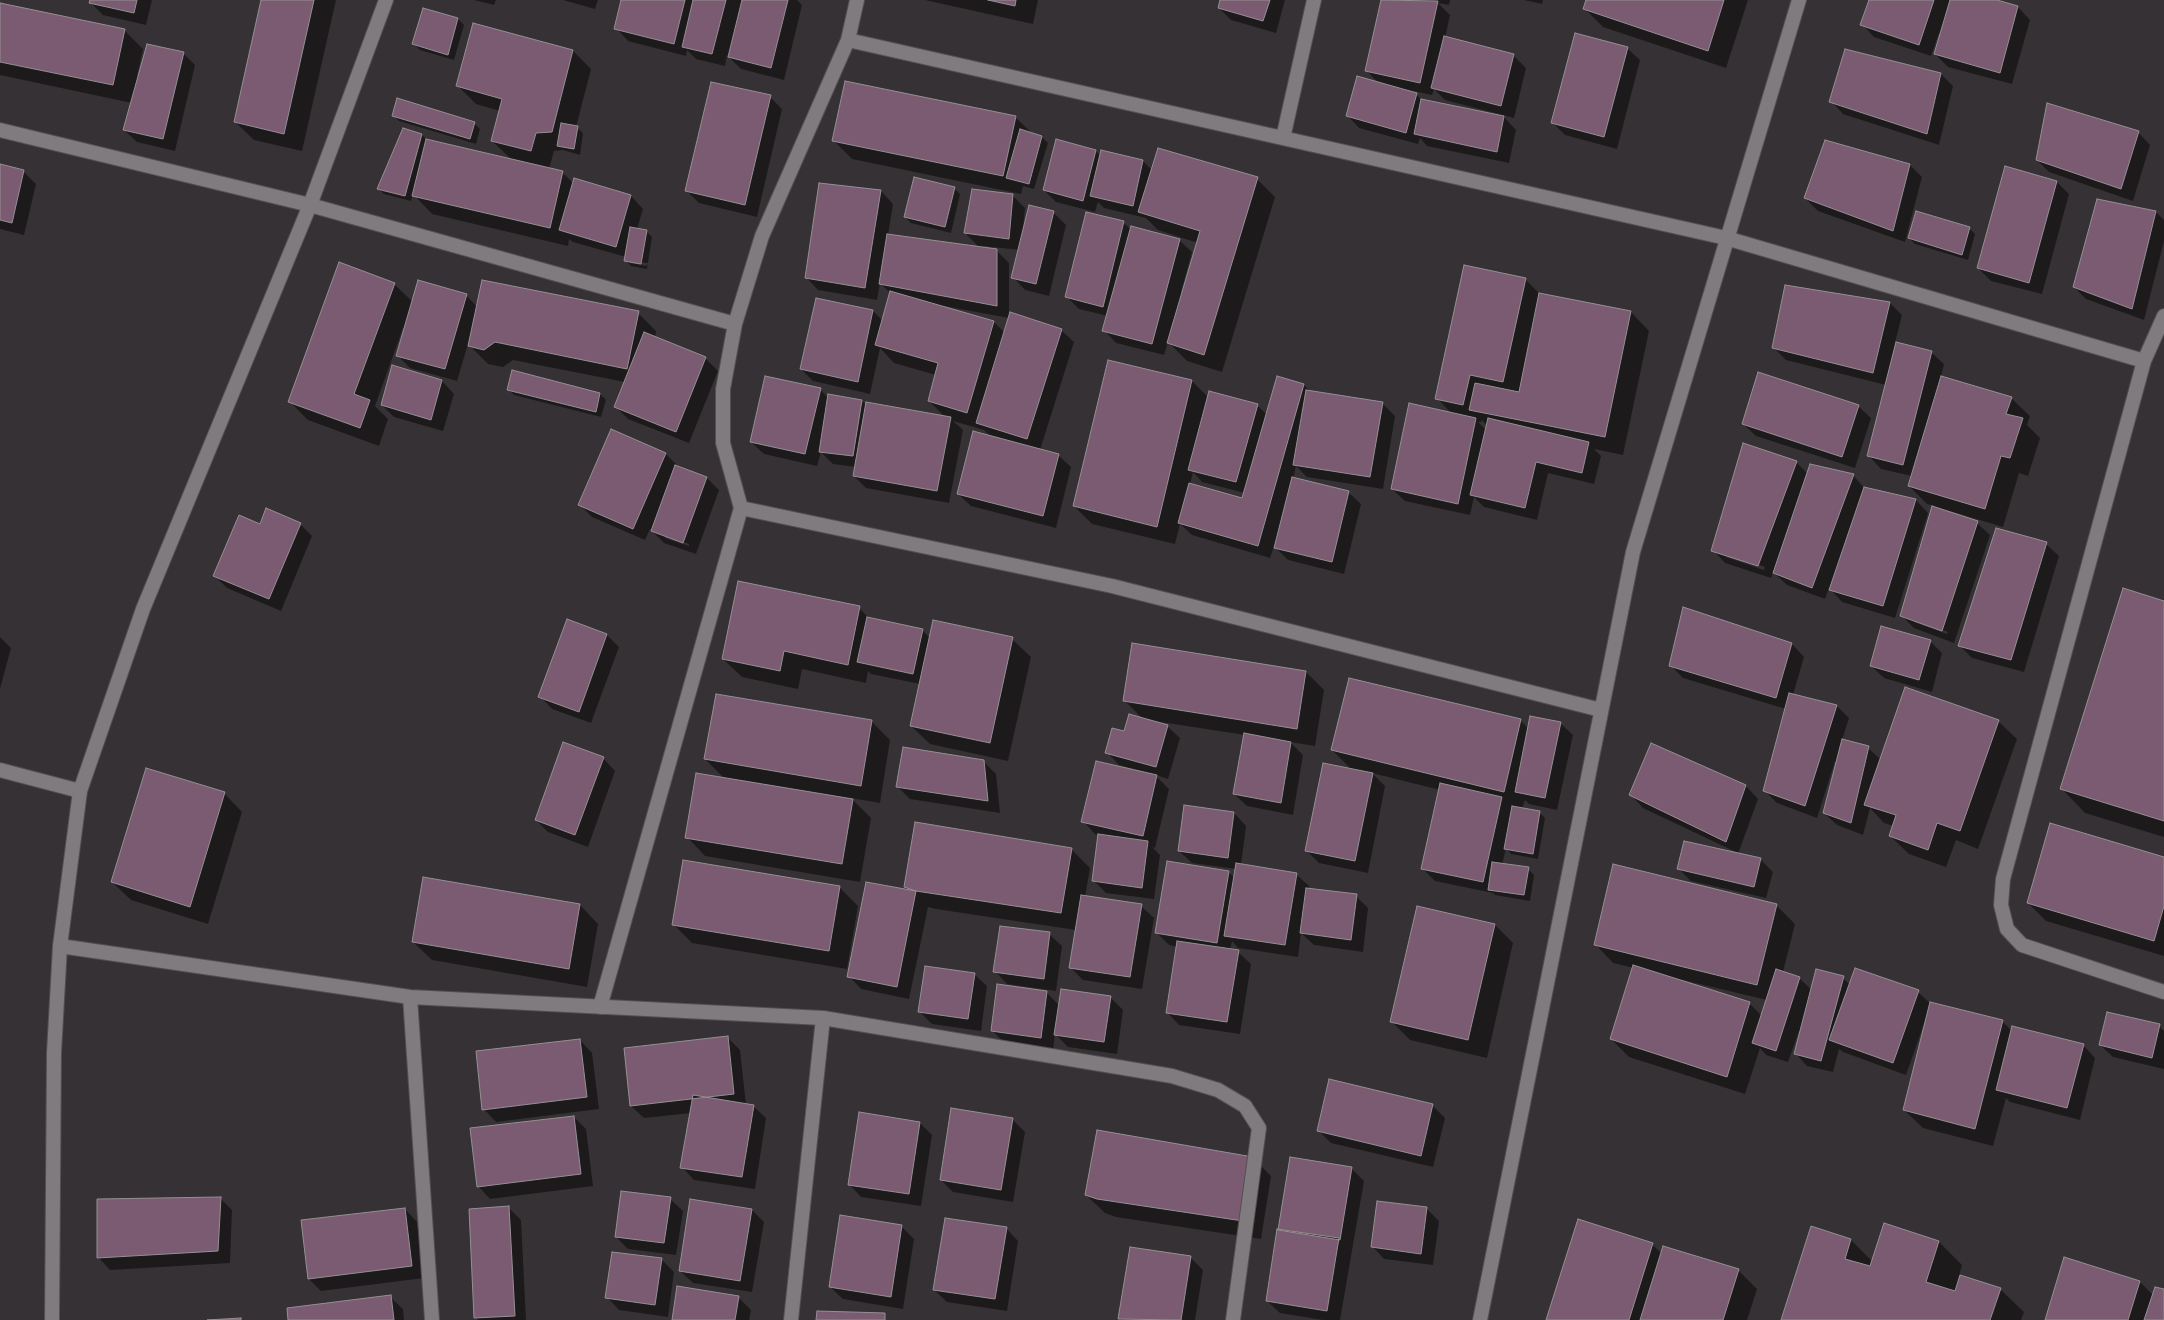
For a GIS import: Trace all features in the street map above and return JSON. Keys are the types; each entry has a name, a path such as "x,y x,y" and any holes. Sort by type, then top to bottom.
{"street":[{"path":"52,1320 54,1053 60,946 80,790 143,609 310,205 386,0"},
{"path":"600,1007 741,508 723,443 723,389 734,324 762,236 848,40 857,0"},
{"path":"1283,138 1314,0"},
{"path":"1480,1320 1632,552 1799,0"},
{"path":"848,40 1726,238 2144,361"},
{"path":"0,130 310,205 734,324"},
{"path":"2164,316 2144,361 2003,878 2001,905 2007,929 2022,945 2164,992"},
{"path":"741,508 1112,586 1601,710"},
{"path":"0,770 80,790"},
{"path":"60,946 410,997 823,1018 1172,1076 1218,1090 1245,1106 1259,1128 1233,1320"},
{"path":"410,997 432,1320"},
{"path":"791,1320 823,1018"}],"building":[{"path":"90,0 137,0 134,13 89,3"},
{"path":"261,0 314,0 284,134 234,122"},
{"path":"621,0 685,0 674,44 614,29"},
{"path":"693,0 726,0 712,54 682,47"},
{"path":"742,0 788,0 771,68 728,57"},
{"path":"988,0 1016,0 1015,6"},
{"path":"1220,0 1270,0 1263,21 1218,8"},
{"path":"1381,0 1438,1 1420,83 1365,71"},
{"path":"1586,0 1724,0 1708,51 1583,9"},
{"path":"1869,0 1934,0 1919,45 1860,25"},
{"path":"1950,0 1997,0 2018,6 2000,73 1934,54"},
{"path":"0,3 125,29 113,85 0,62"},
{"path":"423,8 458,18 448,55 412,44"},
{"path":"473,23 573,50 552,132 536,133 531,151 491,141 502,99 456,86"},
{"path":"1575,33 1628,47 1604,137 1551,123"},
{"path":"1444,36 1514,54 1501,106 1431,88"},
{"path":"147,44 184,52 163,139 123,130"},
{"path":"1845,49 1941,73 1927,134 1829,102"},
{"path":"1357,76 1417,93 1406,133 1346,116"},
{"path":"845,81 1016,116 1003,176 832,141"},
{"path":"711,82 771,95 745,205 685,191"},
{"path":"397,98 475,122 470,139 392,116"},
{"path":"1421,99 1504,116 1497,152 1414,134"},
{"path":"2047,103 2139,131 2121,189 2036,160"},
{"path":"561,123 578,126 574,149 557,146"},
{"path":"403,128 422,134 405,196 377,189"},
{"path":"1020,129 1042,136 1029,184 1006,178"},
{"path":"426,139 563,171 550,228 412,196"},
{"path":"1056,139 1096,150 1083,201 1043,190"},
{"path":"1825,140 1910,164 1893,231 1804,198"},
{"path":"1158,148 1258,177 1204,355 1167,343 1200,231 1138,212"},
{"path":"1101,150 1143,160 1133,206 1090,196"},
{"path":"0,164 24,170 12,223 0,220"},
{"path":"2005,166 2057,181 2029,283 1977,268"},
{"path":"914,177 955,187 945,227 904,217"},
{"path":"574,178 631,195 616,247 559,230"},
{"path":"819,183 881,190 865,288 805,278"},
{"path":"972,189 1013,194 1009,239 964,233"},
{"path":"2097,199 2156,211 2132,309 2073,287"},
{"path":"1029,205 1054,211 1036,284 1011,278"},
{"path":"1916,211 1970,227 1962,255 1908,238"},
{"path":"1086,212 1124,221 1103,307 1065,297"},
{"path":"1131,226 1180,239 1152,344 1102,331"},
{"path":"630,227 647,230 641,264 624,261"},
{"path":"887,234 997,249 997,306 879,284"},
{"path":"339,262 395,283 354,394 370,400 360,428 288,402"},
{"path":"1464,265 1526,278 1503,382 1470,375 1463,405 1435,399"},
{"path":"418,280 467,294 445,369 396,356"},
{"path":"482,280 639,311 627,369 495,342 484,350 468,346"},
{"path":"1785,285 1890,302 1873,373 1772,348"},
{"path":"890,291 994,321 967,413 928,401 938,363 875,345"},
{"path":"1539,293 1631,311 1605,437 1469,410 1475,383 1519,392"},
{"path":"816,298 873,310 858,382 800,369"},
{"path":"1010,312 1062,329 1027,439 976,423"},
{"path":"644,332 706,357 676,432 614,407"},
{"path":"1896,342 1932,351 1903,465 1867,456"},
{"path":"1108,360 1192,380 1157,527 1073,506"},
{"path":"392,365 442,380 431,420 381,405"},
{"path":"512,370 600,393 596,412 507,390"},
{"path":"1758,372 1859,405 1842,457 1742,424"},
{"path":"765,376 821,388 805,454 750,442"},
{"path":"1277,376 1304,384 1258,546 1178,523 1189,483 1242,498"},
{"path":"1941,376 2012,397 2006,414 2023,418 2010,458 2001,456 1985,509 1908,486"},
{"path":"1306,390 1383,402 1370,477 1293,465"},
{"path":"1209,391 1258,404 1236,482 1188,470"},
{"path":"828,394 862,400 853,456 819,452"},
{"path":"866,402 951,417 937,491 853,476"},
{"path":"1409,403 1476,418 1458,504 1391,489"},
{"path":"1488,418 1589,442 1582,473 1536,462 1525,508 1470,495"},
{"path":"611,429 666,453 633,529 578,505"},
{"path":"973,431 1059,454 1043,516 957,494"},
{"path":"1743,443 1797,461 1758,566 1711,551"},
{"path":"1810,464 1854,474 1812,588 1773,573"},
{"path":"675,465 707,477 683,543 651,531"},
{"path":"1292,477 1349,491 1332,562 1274,548"},
{"path":"1864,487 1916,499 1883,606 1829,590"},
{"path":"1932,506 1978,521 1942,631 1900,616"},
{"path":"266,508 301,523 269,599 213,576 239,515 260,524"},
{"path":"1996,528 2047,542 2011,660 1958,646"},
{"path":"738,581 860,606 848,665 784,651 780,671 722,659"},
{"path":"2123,588 2164,601 2164,821 2060,789"},
{"path":"1683,607 1792,643 1776,698 1669,666"},
{"path":"867,617 923,629 913,674 857,662"},
{"path":"567,619 607,634 579,712 538,697"},
{"path":"933,620 1013,637 990,743 910,726"},
{"path":"1881,626 1931,640 1919,680 1870,666"},
{"path":"1132,643 1306,671 1297,729 1123,701"},
{"path":"1349,678 1521,719 1504,792 1331,750"},
{"path":"1905,687 1999,720 1960,831 1937,823 1928,850 1889,836 1896,815 1864,805"},
{"path":"1789,693 1837,705 1805,806 1763,791"},
{"path":"716,694 872,720 861,786 704,759"},
{"path":"1129,714 1168,725 1156,767 1105,753 1112,728 1124,731"},
{"path":"1530,716 1561,722 1545,798 1515,792"},
{"path":"1244,733 1291,742 1281,803 1233,794"},
{"path":"1842,739 1869,746 1851,823 1823,813"},
{"path":"563,742 604,757 575,835 535,820"},
{"path":"1651,743 1746,785 1726,842 1629,795"},
{"path":"903,747 984,760 988,801 896,787"},
{"path":"1096,761 1157,775 1143,836 1081,822"},
{"path":"1323,763 1373,773 1355,861 1305,851"},
{"path":"146,768 225,792 190,907 111,882"},
{"path":"696,773 853,799 842,864 685,838"},
{"path":"1440,783 1502,797 1483,882 1421,869"},
{"path":"1184,805 1234,812 1228,858 1178,851"},
{"path":"1512,806 1540,811 1533,854 1504,849"},
{"path":"915,822 1072,848 1061,913 916,891 904,887"},
{"path":"2050,823 2164,857 2164,906 2154,941 2027,903"},
{"path":"1098,834 1148,841 1142,888 1092,881"},
{"path":"1684,841 1761,858 1754,887 1677,869"},
{"path":"683,860 840,886 829,951 672,925"},
{"path":"1167,861 1229,871 1217,943 1155,933"},
{"path":"1492,862 1529,867 1524,895 1488,890"},
{"path":"1236,863 1297,873 1285,945 1224,936"},
{"path":"1613,864 1777,904 1757,985 1594,945"},
{"path":"423,877 580,904 569,969 412,942"},
{"path":"866,882 916,891 897,987 847,977"},
{"path":"1306,888 1357,894 1351,940 1300,933"},
{"path":"1081,895 1142,904 1130,977 1069,968"},
{"path":"1417,906 1495,924 1468,1040 1390,1022"},
{"path":"1000,926 1050,932 1044,979 993,972"},
{"path":"1177,941 1239,950 1227,1022 1166,1013"},
{"path":"1633,965 1750,1002 1727,1077 1610,1039"},
{"path":"925,966 975,973 968,1019 918,1012"},
{"path":"1855,968 1919,990 1893,1063 1829,1040"},
{"path":"1776,969 1800,977 1776,1051 1752,1043"},
{"path":"1816,969 1844,976 1821,1061 1794,1054"},
{"path":"997,984 1047,991 1041,1038 991,1031"},
{"path":"1061,989 1111,996 1104,1042 1054,1035"},
{"path":"1930,1002 2003,1020 1975,1129 1903,1110"},
{"path":"2107,1012 2160,1024 2152,1058 2099,1045"},
{"path":"2012,1026 2084,1044 2067,1108 1996,1090"},
{"path":"728,1036 734,1094 630,1106 624,1048"},
{"path":"580,1039 587,1097 482,1110 476,1051"},
{"path":"1329,1079 1433,1104 1421,1156 1317,1131"},
{"path":"693,1095 754,1105 742,1177 680,1168"},
{"path":"951,1108 1013,1118 1001,1190 940,1180"},
{"path":"859,1112 920,1122 909,1194 848,1185"},
{"path":"574,1116 581,1174 477,1187 470,1128"},
{"path":"1097,1130 1253,1157 1243,1221 1097,1199 1085,1195"},
{"path":"1290,1157 1352,1167 1340,1240 1278,1230"},
{"path":"621,1191 671,1197 664,1243 615,1237"},
{"path":"221,1197 218,1251 97,1258 97,1199"},
{"path":"690,1199 752,1209 740,1281 679,1271"},
{"path":"1377,1201 1427,1207 1421,1254 1371,1247"},
{"path":"509,1206 515,1316 474,1318 469,1209"},
{"path":"405,1208 412,1266 308,1279 301,1220"},
{"path":"840,1215 902,1225 891,1297 829,1287"},
{"path":"945,1218 1007,1227 995,1299 933,1290"},
{"path":"1578,1219 1653,1243 1629,1320 1546,1320"},
{"path":"1884,1223 1939,1241 1926,1282 1955,1291 1960,1275 2001,1288 1990,1320 1781,1320 1811,1226 1851,1239 1845,1259 1870,1266"},
{"path":"1277,1229 1339,1238 1327,1311 1266,1301"},
{"path":"1663,1246 1739,1269 1723,1320 1640,1320"},
{"path":"1130,1247 1191,1256 1181,1320 1118,1319"},
{"path":"612,1252 662,1258 655,1305 605,1298"},
{"path":"2064,1257 2140,1281 2128,1320 2045,1320"},
{"path":"677,1286 739,1296 735,1320 672,1320"},
{"path":"2155,1287 2164,1289 2164,1320 2144,1320"},
{"path":"391,1295 394,1320 288,1320 287,1308"},
{"path":"817,1311 885,1313 885,1320 816,1320"},
{"path":"241,1318 241,1320 207,1320"}]}
